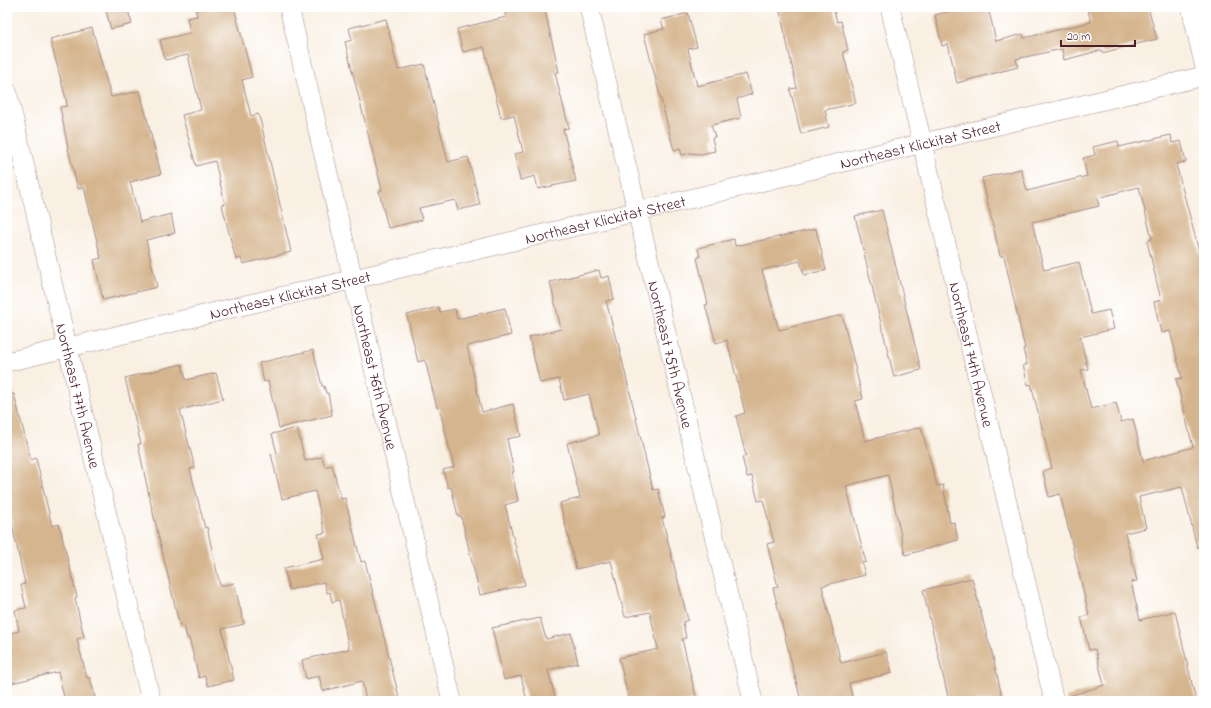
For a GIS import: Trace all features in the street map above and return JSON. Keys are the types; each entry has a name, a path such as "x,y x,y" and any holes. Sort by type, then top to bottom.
{"street":[{"name":"Northeast 76th Avenue","path":"289,7 452,701"},
{"name":"Northeast 75th Avenue","path":"589,7 753,701"},
{"name":"Northeast 74th Avenue","path":"890,7 1054,701"},
{"path":"1191,7 1204,64"},
{"name":"Northeast Klickitat Street","path":"7,362 1204,76"},
{"name":"Northeast 77th Avenue","path":"7,91 151,701"}],"building":[{"path":"105,7 127,7 132,24 111,29"},
{"path":"195,7 234,7 252,77 242,80 251,116 258,114 261,123 291,252 243,264 241,258 236,260 222,205 225,204 215,161 196,166 182,115 201,110 188,55 165,60 160,40 190,33 187,18 197,16"},
{"path":"504,7 544,7 559,72 555,73 569,128 563,129 576,181 538,189 535,176 520,180 514,154 523,152 514,115 501,118 484,47 463,52 457,29 506,17"},
{"path":"779,7 833,7 837,22 841,21 848,50 843,52 856,103 825,110 829,127 801,134 790,89 797,88"},
{"path":"967,7 988,7 996,41 1023,34 1024,38 1091,22 1087,7 1148,7 1157,39 1102,53 1102,50 1064,60 1062,49 1016,59 1018,67 957,83 948,44 942,46 935,15"},
{"path":"688,13 697,47 688,49 697,86 746,74 752,94 737,99 741,118 711,125 715,137 712,138 715,151 701,154 690,153 682,155 680,148 674,150 644,34 664,29 661,20"},
{"path":"386,19 398,70 424,64 448,162 468,157 480,205 458,210 455,200 419,208 422,220 388,228 379,191 382,190 345,42 352,40 349,28"},
{"path":"92,28 111,97 140,91 161,174 130,182 140,222 171,214 175,233 146,240 157,287 103,300 94,260 101,258 84,187 78,189 69,153 60,107 67,106 66,99 50,39"},
{"path":"1171,135 1172,143 1181,141 1186,162 1176,164 1204,270 1204,547 1197,547 1182,487 1139,497 1146,528 1125,533 1137,581 1131,582 1140,620 1175,611 1196,701 1067,701 1066,697 1104,685 1095,649 1089,650 1081,617 1089,615 1060,494 1049,497 1043,471 1052,468 1031,384 1028,385 1023,365 1027,365 1023,349 1025,349 1004,256 1000,256 982,178 1021,169 1027,191 1087,176 1083,158 1095,155 1093,147 1118,141 1119,147","holes":["1139,187 1152,239 1147,241 1161,300 1154,302 1161,333 1170,331 1182,378 1176,379 1193,447 1143,461 1133,419 1121,422 1116,403 1091,409 1081,370 1088,369 1080,337 1114,329 1109,310 1091,314 1079,262 1044,270 1032,222 1099,206 1097,198"]},
{"path":"882,210 921,370 894,377 855,216"},
{"path":"816,229 826,270 804,275 800,261 762,270 779,330 842,315 863,399 855,401 865,441 921,427 937,486 943,485 950,523 954,522 958,540 905,555 888,475 846,486 866,562 862,563 865,575 822,586 841,663 886,652 892,673 849,683 853,701 801,701 773,588 778,587 767,544 774,542 763,500 758,501 752,476 747,477 742,457 746,456 736,416 745,413 727,340 716,343 705,305 708,304 697,258 700,257 698,248 734,239 735,246"},
{"path":"599,270 601,278 609,276 614,299 606,301 618,343 653,490 658,489 665,517 662,518 688,620 683,622 686,638 682,639 697,701 629,701 619,658 658,649 650,612 625,617 611,561 576,569 560,503 580,498 567,443 599,435 589,394 564,400 559,379 540,383 529,337 561,329 550,282"},
{"path":"438,307 440,312 455,309 457,319 505,308 511,335 467,346 482,412 513,404 521,436 507,439 518,501 505,505 525,585 480,595 461,516 458,516 451,487 448,488 443,470 454,467 439,407 437,408 425,360 418,362 407,315"},
{"path":"313,350 322,386 324,386 326,393 328,393 332,415 279,428 268,381 264,382 259,363"},
{"path":"182,364 186,380 216,373 223,399 180,410 195,468 190,469 205,528 207,527 220,586 234,583 244,624 222,629 234,680 208,686 205,676 199,678 189,638 187,638 184,626 180,627 150,500 138,444 141,444 125,378"},
{"path":"14,394 31,460 36,458 52,526 59,524 77,597 75,598 84,637 77,639 87,678 90,678 96,701 65,701 58,672 7,684 7,634 19,631 15,610 26,608 21,585 25,584 7,501 7,395"},
{"path":"297,428 305,461 322,457 325,467 332,465 341,499 345,498 361,562 365,561 400,701 366,701 362,681 323,691 319,676 306,679 302,660 349,649 339,600 332,602 330,592 327,593 324,582 289,590 284,568 324,559 318,534 325,533 315,491 282,499 271,454 277,453 272,434"},
{"path":"972,578 990,644 1003,701 949,701 923,590"},
{"path":"540,618 546,639 571,633 578,663 548,670 556,701 527,701 521,676 504,680 492,628"}]}
